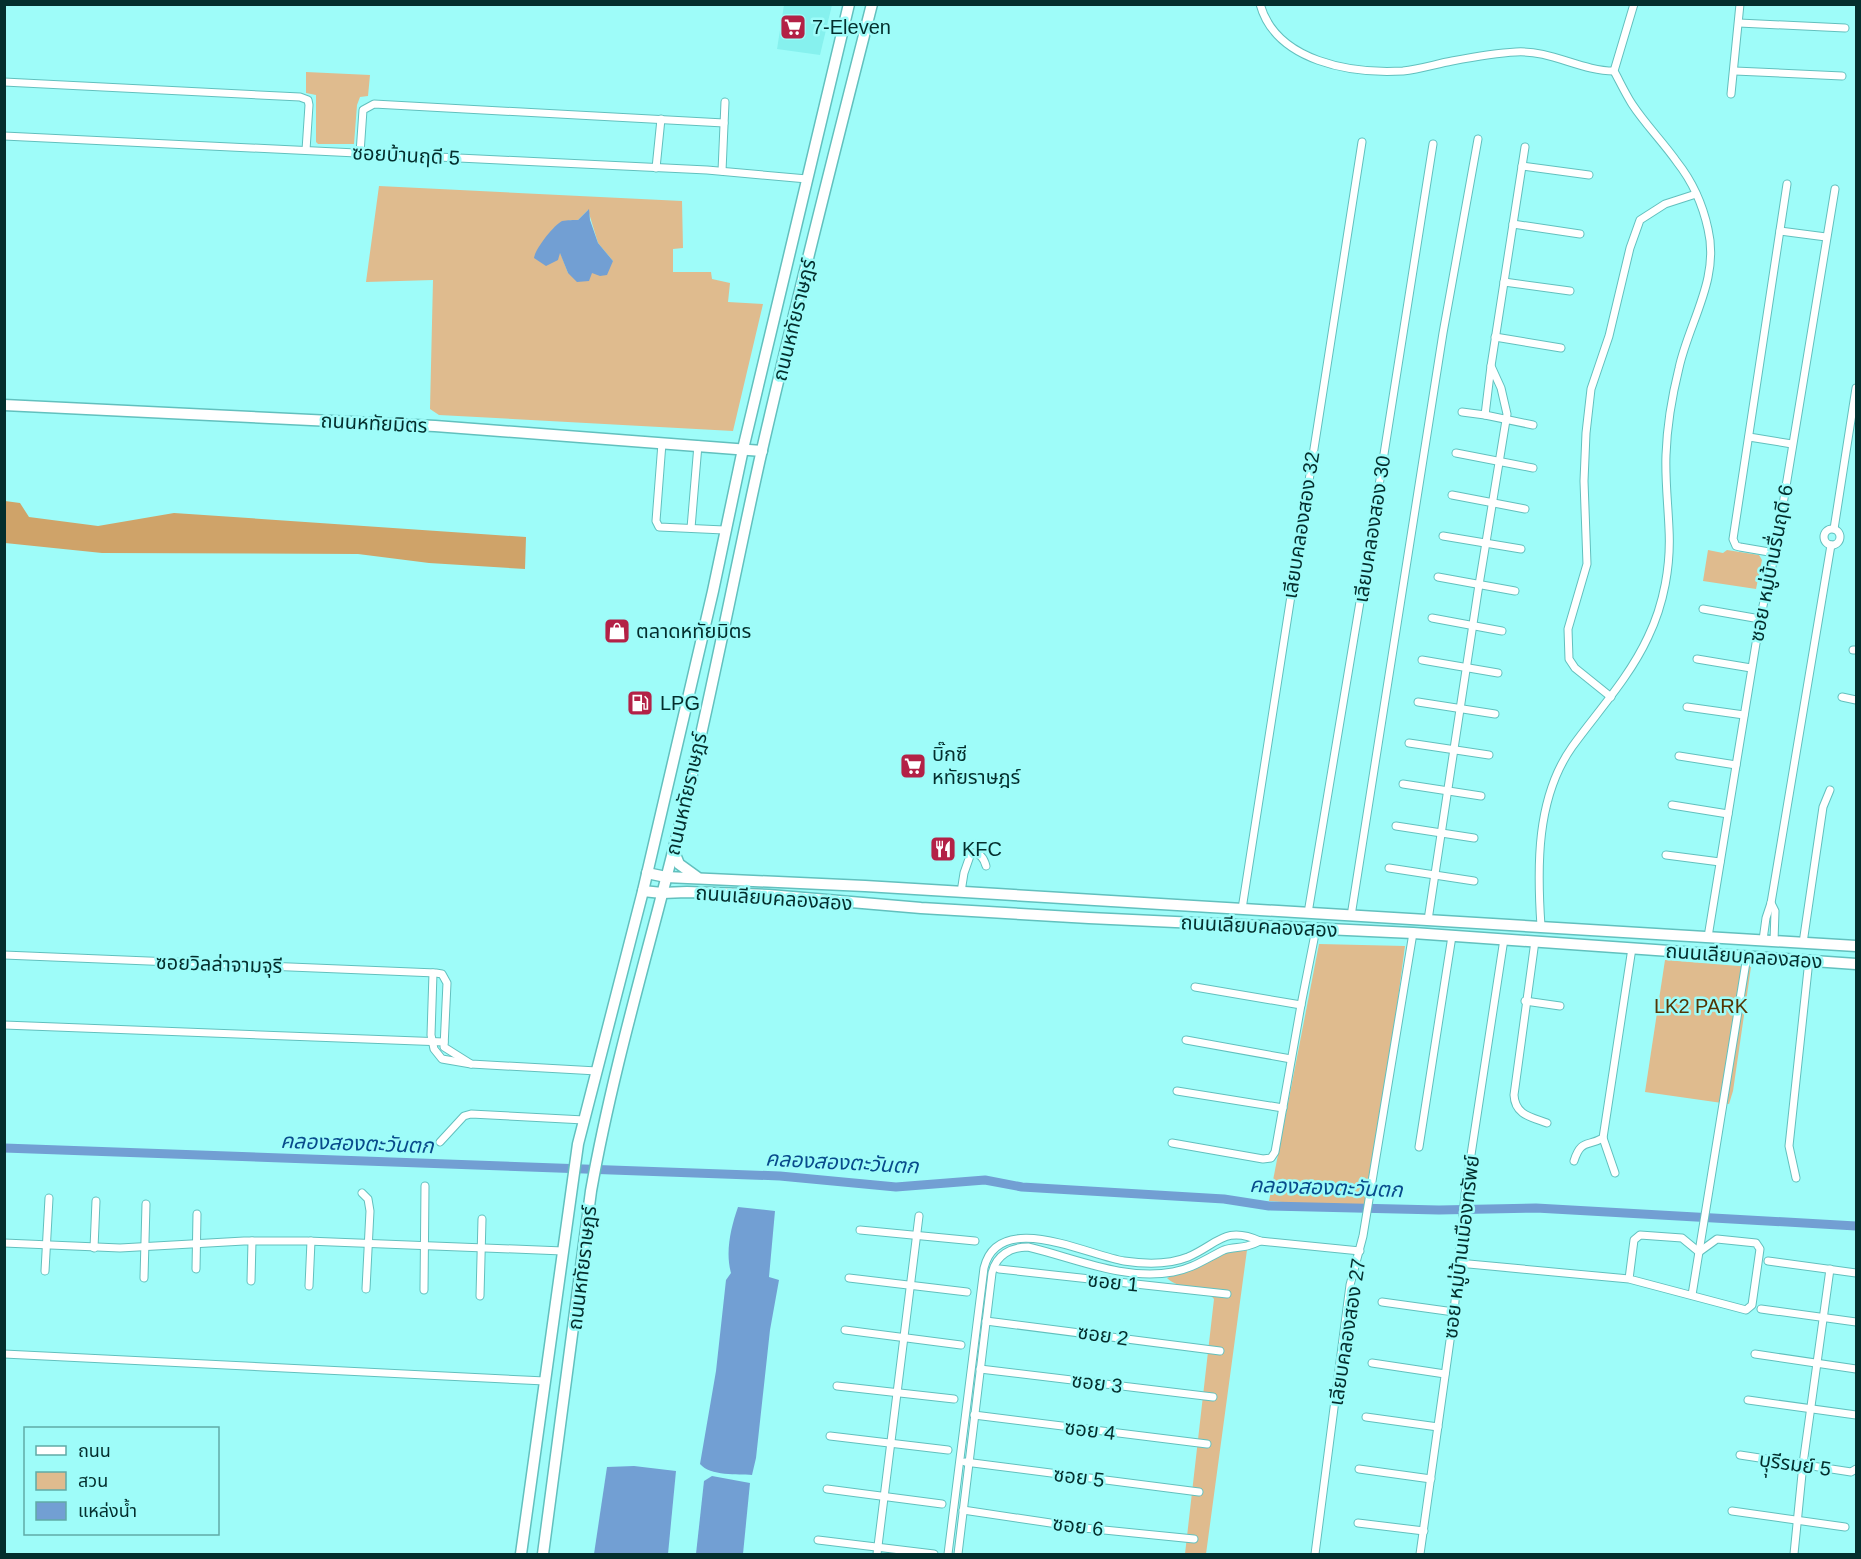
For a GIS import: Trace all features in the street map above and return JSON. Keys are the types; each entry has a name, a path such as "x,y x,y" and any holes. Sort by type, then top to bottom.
{"main road":[{"name":"ถนนหทัยราษฎร์","path":"521,1554 578,1144 643,891 713,591 742,449 849,4"},
{"name":"ถนนหทัยราษฎร์","path":"543,1554 591,1191 600,1144 657,908 674,852 762,451 872,4"},
{"name":"ถนนหทัยมิตร","path":"4,405 435,426 762,451"},
{"path":"674,852 679,864 697,877"},
{"name":"ถนนเลียบคลองสอง","path":"647,873 666,877 1089,899 1857,946"},
{"name":"ถนนเลียบคลองสอง","path":"643,891 769,895 921,908 1089,918 1413,933 1857,964"},
{"path":"657,908 687,892"},
{"path":"1089,899 1089,918"}],"street":[{"path":"1260,4 1264,20 1279,38 1298,52 1341,66 1401,71 1471,57 1536,52 1601,71 1614,71"},
{"path":"1541,926 1538,886 1543,822 1558,774 1571,749 1611,697 1648,637 1657,617 1665,580 1669,540 1666,456 1668,431 1680,364 1700,310 1711,260 1709,232 1695,194 1679,164 1632,104 1614,71 1634,4"},
{"path":"1731,94 1740,4"},
{"path":"1739,23 1845,28"},
{"path":"1735,70 1842,76"},
{"path":"4,82 300,97 308,100 309,105 306,150"},
{"path":"722,171 725,102"},
{"path":"360,153 363,110 374,104 724,123"},
{"path":"656,168 662,119"},
{"name":"ซอยบ้านฤดี 5","path":"4,136 722,171 807,178"},
{"path":"1351,916 1443,333 1478,139"},
{"name":"เลียบคลองสอง 32","path":"1242,909 1362,142"},
{"name":"เลียบคลองสอง 30","path":"1308,913 1433,144"},
{"path":"1485,415 1525,147"},
{"path":"1522,166 1589,175"},
{"path":"1775,553 1740,547 1734,542 1741,480 1787,184"},
{"name":"ซอย หมู่บ้านรื่นฤดี 6","path":"1708,937 1751,668 1775,553 1835,189"},
{"path":"1611,697 1575,668 1569,659 1569,629 1587,564 1584,481 1591,389 1609,336 1630,248 1640,220 1665,204 1695,194"},
{"path":"1513,224 1580,234"},
{"path":"1780,231 1826,237"},
{"path":"1504,282 1570,291"},
{"path":"1495,337 1561,348"},
{"path":"1428,920 1478,586 1507,414 1501,388 1491,366"},
{"path":"1834,529 1857,388"},
{"path":"1462,412 1533,425"},
{"path":"1749,437 1792,444"},
{"path":"662,443 656,521 659,527 724,530"},
{"path":"691,528 698,446"},
{"path":"1456,453 1533,468"},
{"path":"1452,495 1526,509"},
{"path":"1828,529 1834,529 1840,533 1840,541 1831,545 1824,537 1828,529"},
{"path":"1443,536 1521,549"},
{"path":"1768,941 1766,915 1772,903 1831,545"},
{"path":"1438,578 1515,591"},
{"path":"1703,609 1760,619"},
{"path":"1432,618 1502,632"},
{"path":"1697,659 1751,668"},
{"path":"1422,660 1498,673"},
{"path":"1842,697 1857,700"},
{"path":"1418,702 1495,714"},
{"path":"1687,707 1744,715"},
{"path":"1409,742 1489,755"},
{"path":"1679,756 1736,765"},
{"path":"1403,784 1481,796"},
{"path":"1803,943 1823,807 1830,790"},
{"path":"1672,805 1728,814"},
{"path":"1396,826 1474,838"},
{"path":"961,892 964,873 971,853 981,855 986,866"},
{"path":"1666,855 1720,862"},
{"path":"1389,868 1473,881"},
{"path":"1768,941 1775,911 1772,903"},
{"path":"1172,1143 1263,1159 1271,1158 1275,1152 1300,1005 1316,929"},
{"name":"เลียบคลองสอง 27","path":"1315,1554 1350,1285 1359,1251 1385,1108 1413,933"},
{"path":"1419,1147 1452,936"},
{"name":"ซอย หมู่บ้านเมืองทรัพย์","path":"1420,1554 1454,1312 1465,1194 1504,939"},
{"path":"1535,941 1514,1103 1525,1116 1547,1123"},
{"path":"1615,1173 1603,1138 1632,948"},
{"name":"ซอยวิลล่าจามจุรี","path":"4,954 433,973"},
{"path":"1692,1295 1747,956"},
{"path":"1796,1178 1789,1146 1809,960"},
{"path":"471,1064 447,1050 444,1042 447,983 442,974 433,973 432,1042 434,1049 442,1059 471,1064 597,1071"},
{"path":"1195,987 1300,1005"},
{"path":"1526,1001 1560,1006"},
{"path":"4,1025 444,1042"},
{"path":"1186,1040 1291,1059"},
{"path":"1177,1091 1282,1108"},
{"path":"440,1143 464,1116 471,1114 584,1120"},
{"path":"1574,1161 1584,1143 1603,1138"},
{"path":"424,1290 425,1186"},
{"path":"362,1193 368,1199 369,1211 366,1289"},
{"path":"45,1271 49,1198"},
{"path":"94,1248 96,1201"},
{"path":"144,1278 146,1204"},
{"path":"196,1269 197,1214"},
{"path":"877,1551 919,1216"},
{"path":"480,1296 482,1219"},
{"path":"860,1230 975,1241"},
{"path":"948,1554 984,1268 987,1258 1000,1245 1009,1239 1018,1237 1053,1241 1108,1258 1147,1263 1166,1263 1186,1258 1228,1235 1245,1235 1260,1241 1359,1251"},
{"path":"1629,1279 1634,1240 1640,1235 1682,1238 1700,1249"},
{"path":"1458,1263 1629,1279 1742,1309 1749,1308 1752,1305 1760,1249 1756,1243 1718,1239 1700,1249"},
{"path":"4,1243 94,1248 252,1241 311,1241 563,1251"},
{"path":"251,1281 252,1241"},
{"path":"309,1286 311,1241"},
{"path":"958,1554 993,1267 1002,1256 1014,1249 1028,1247 1114,1270 1154,1274 1174,1272 1209,1260 1226,1249 1247,1246 1260,1241"},
{"path":"1105,1268 1108,1258"},
{"path":"1186,1258 1190,1267"},
{"path":"1768,1261 1857,1273"},
{"name":"ซอย 1","path":"999,1269 1227,1294"},
{"path":"1794,1554 1803,1464 1830,1269"},
{"path":"1113,1282 1114,1270"},
{"path":"849,1278 967,1292"},
{"path":"1382,1302 1454,1312"},
{"path":"1761,1309 1857,1322"},
{"name":"ซอย 2","path":"986,1320 1220,1351"},
{"path":"846,1330 961,1345"},
{"path":"4,1354 545,1381"},
{"path":"1755,1354 1857,1368"},
{"path":"1372,1363 1445,1374"},
{"name":"ซอย 3","path":"980,1369 1214,1397"},
{"path":"837,1386 954,1400"},
{"path":"1748,1400 1857,1416"},
{"name":"ซอย 4","path":"974,1415 1207,1444"},
{"path":"1366,1417 1438,1427"},
{"path":"830,1436 948,1450"},
{"name":"บุุรีรมย์ 5","path":"1740,1455 1855,1473"},
{"name":"ซอย 5","path":"959,1461 1199,1492"},
{"path":"1359,1469 1431,1479"},
{"path":"827,1489 942,1504"},
{"name":"ซอย 6","path":"963,1510 1084,1528 1194,1539"},
{"path":"1732,1511 1845,1527"},
{"path":"1358,1523 1424,1531"},
{"path":"818,1540 877,1551 934,1554"}],"shaded area":[{"path":"784,5 832,5 820,55 777,49"},
{"path":"5,501 20,503 29,517 98,526 174,513 526,537 525,569 429,563 358,554 102,553 5,543"}],"green space":[{"path":"306,72 370,75 368,96 360,97 357,105 354,144 318,144 316,142 316,95 306,93"},
{"path":"379,186 682,201 683,248 673,249 673,272 711,272 712,279 730,283 728,302 763,304 733,431 439,415 430,409 433,280 366,282","holes":["588,210 598,243 613,261 591,273 568,273 560,252 545,240 558,224 578,220"]},
{"path":"1708,550 1723,553 1727,550 1759,555 1762,560 1756,589 1703,581"},
{"path":"1319,944 1405,946 1370,1209 1269,1201"},
{"name":"LK2 PARK","path":"1665,960 1751,967 1733,1091 1729,1104 1645,1092"},
{"path":"1247,1250 1206,1554 1185,1554 1214,1299 1204,1291 1178,1285 1167,1278 1227,1252"}],"water":[{"path":"589,209 590,220 598,243 613,261 607,275 600,276 592,273 589,281 577,282 568,273 560,253 558,260 546,266 534,258 541,243 559,223 578,220"},
{"path":"738,1207 775,1211 769,1277 779,1280 770,1330 756,1458 752,1475 710,1471 700,1464 716,1371 726,1280 731,1273 730,1240"},
{"path":"634,1466 676,1471 668,1554 594,1554 607,1467"},
{"path":"712,1476 750,1483 743,1554 696,1554 704,1481"}],"waterway":[{"name":"คลองสองตะวันตก","path":"4,1148 780,1176 896,1187 985,1180 1022,1187 1224,1199 1269,1206 1439,1210 1536,1208 1856,1226"}],"place":[{"name":"7-Eleven","path":"793,27"},
{"name":"ตลาดหทัยมิตร","path":"617,631"},
{"name":"LPG","path":"640,703"},
{"name":"บิ๊กซี หทัยราษฎร์","path":"913,766"},
{"name":"KFC","path":"943,849"}]}
